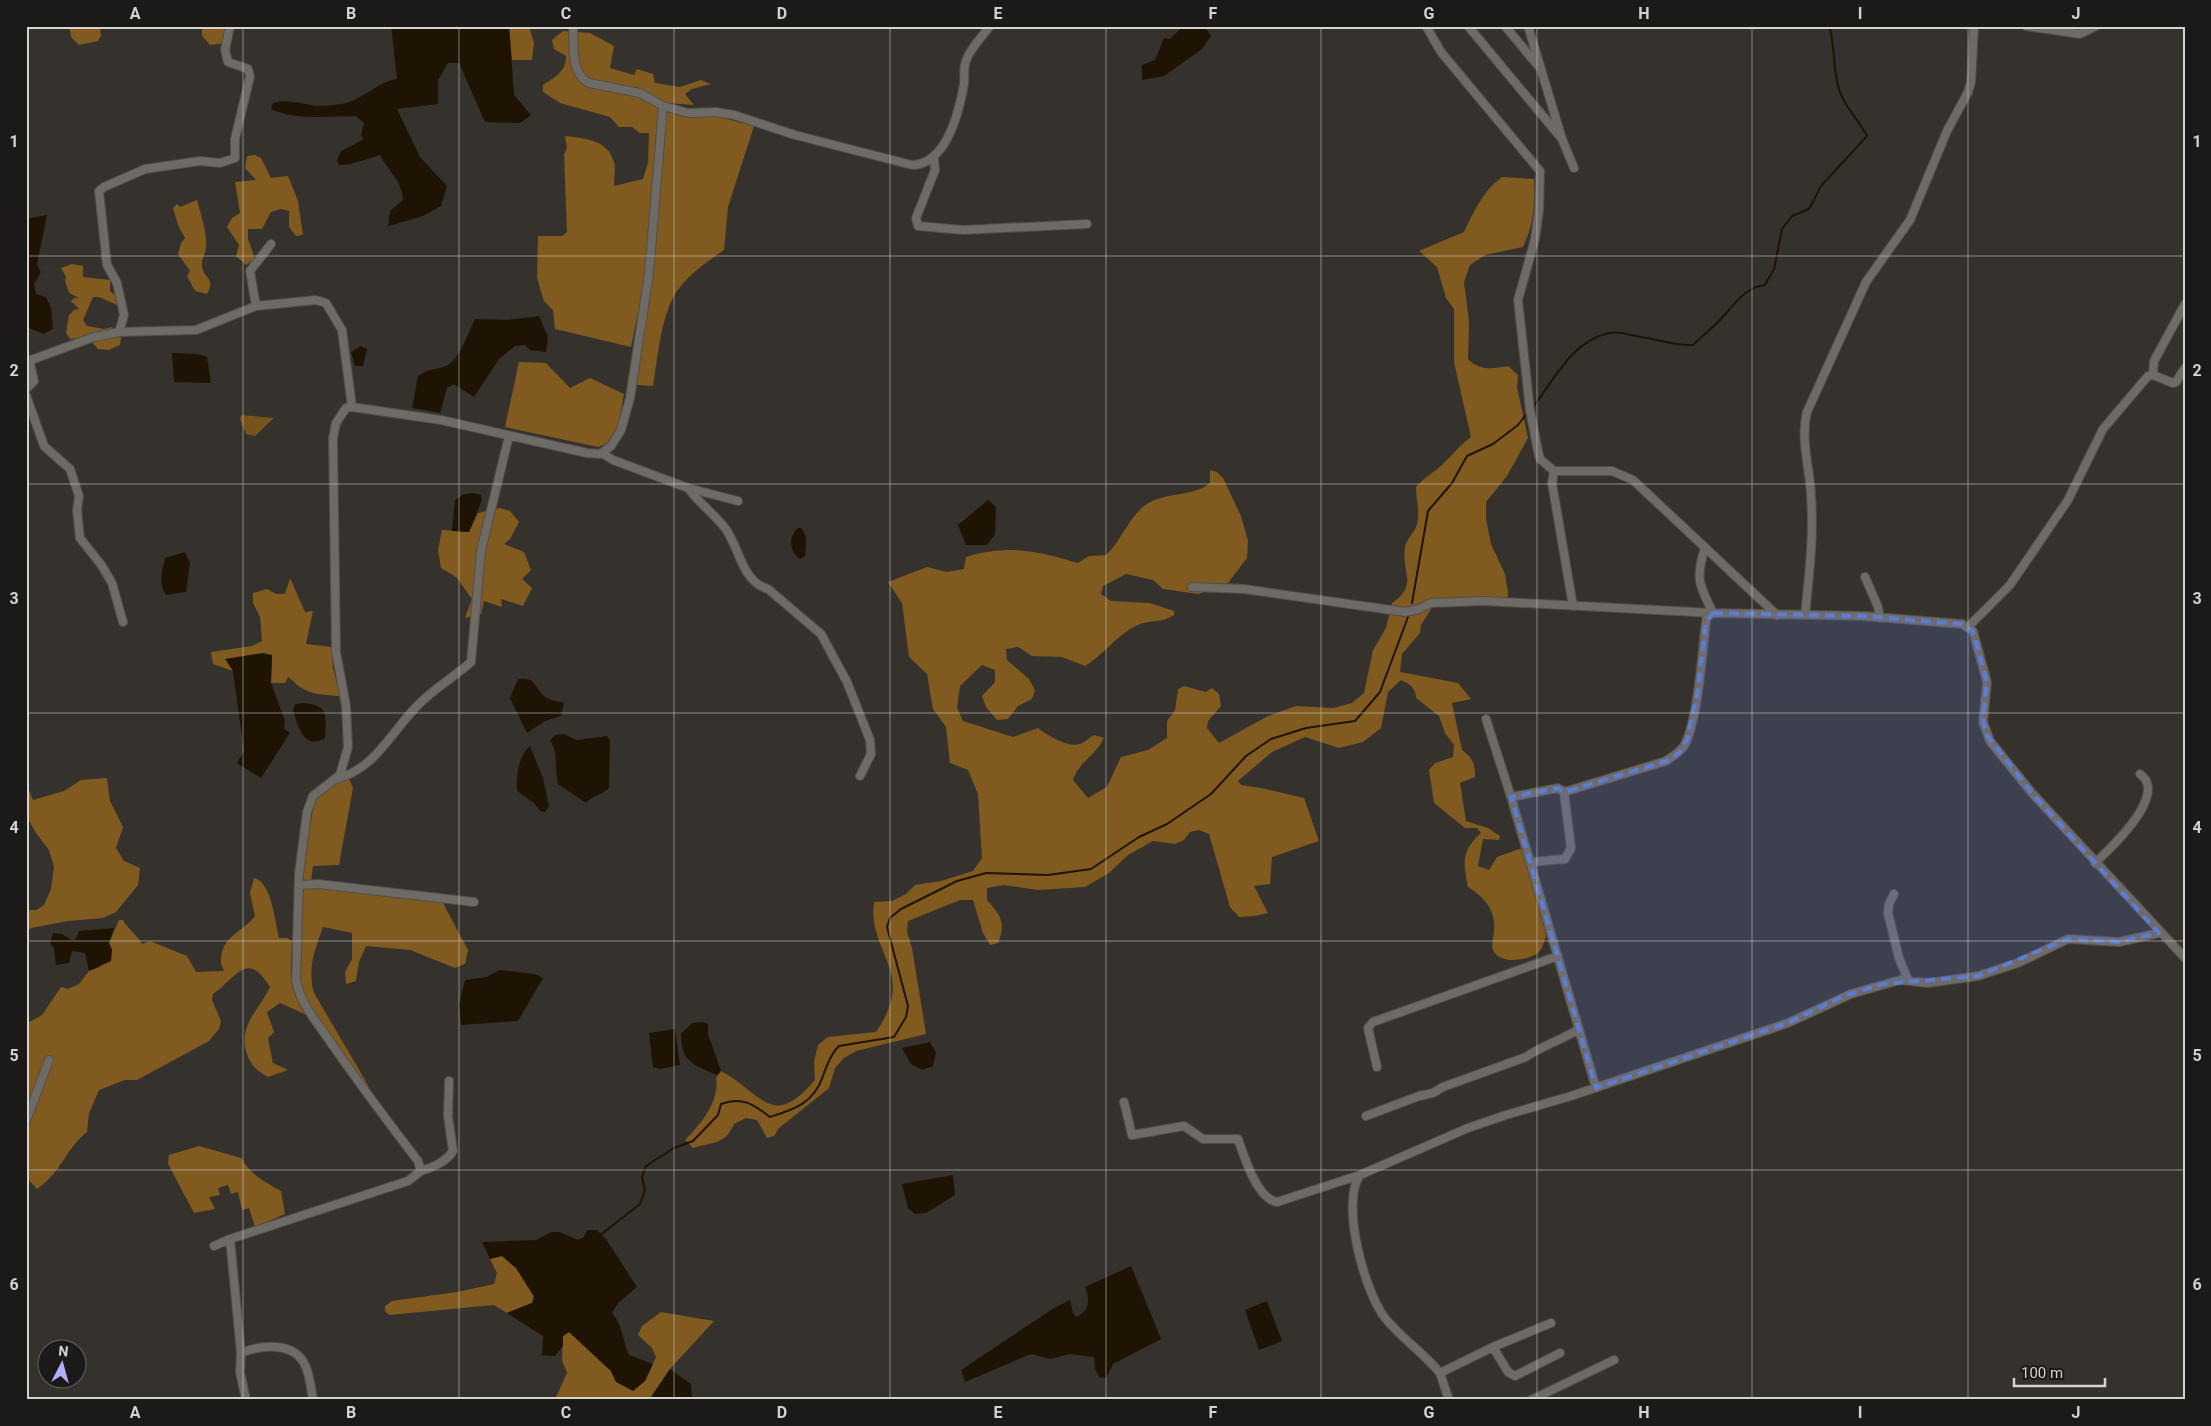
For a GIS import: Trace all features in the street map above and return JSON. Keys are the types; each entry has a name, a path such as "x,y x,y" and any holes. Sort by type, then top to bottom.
{"street":[{"path":"119,332 124,315 117,283 106,265 99,191 104,186 145,169 200,161 220,163 235,158 236,132 250,76 248,69 228,62 225,50 230,26"},
{"path":"573,26 576,65 583,80 589,83 640,93 663,106 688,113 716,112 734,115 795,135 912,165 925,163 934,158 944,143 958,110 966,60 990,26"},
{"path":"1426,26 1441,52 1540,172 1539,210 1535,239 1518,300 1530,410 1540,459 1554,471 1612,471 1624,475 1641,486 1777,615"},
{"path":"1468,26 1562,139"},
{"path":"1505,26 1542,70"},
{"path":"1528,26 1562,139 1574,168"},
{"path":"1805,615 1811,560 1811,496 1804,434 1807,412 1866,282 1910,220 1947,131 1968,92 1971,82 1974,26"},
{"path":"2026,26 2080,34 2096,26"},
{"path":"602,453 612,446 621,430 634,377 649,273 663,106"},
{"path":"934,158 935,170 916,218 918,226 963,230 1087,224"},
{"path":"256,306 250,271 271,244"},
{"path":"26,389 34,381 30,365 32,360 88,339 119,332 196,330 256,306 322,300 326,303 342,330 352,407"},
{"path":"2153,375 2154,361 2185,304"},
{"path":"1968,626 2010,585 2068,500 2103,429 2148,376 2153,375 2173,383 2176,382 2185,368"},
{"path":"26,395 44,446 70,469 79,496 77,510 80,538 102,566 112,583 123,622"},
{"path":"336,779 346,760 348,738 346,706 336,652 333,438 339,416 346,408 352,407 441,420 587,453 602,453 613,460 688,488 738,501"},
{"path":"421,1171 418,1161 358,1081 299,993 295,966 299,885 308,806 316,792 336,779 353,774 364,767 418,705 471,662 482,545 509,436"},
{"path":"1554,471 1552,482 1573,606"},
{"path":"688,488 697,501 713,513 725,528 748,575 761,587 768,589 822,634 847,682 870,740 871,754 860,776"},
{"path":"1705,547 1700,566 1699,583 1714,613"},
{"path":"1864,577 1878,607 1880,618"},
{"path":"1192,587 1244,589 1405,612 1419,610 1431,603 1484,601 1714,613 1880,618 1968,626 1975,637 1987,682 1983,718 1986,734 2032,794 2159,933 2185,958"},
{"path":"1564,792 1666,761 1679,752 1687,739 1697,695 1707,618 1714,613"},
{"path":"1486,719 1531,862 1596,1088"},
{"path":"2095,863 2124,835 2146,801 2150,785 2147,778 2140,774"},
{"path":"1511,797 1558,788 1564,792 1571,848 1569,854 1565,858 1531,862"},
{"path":"299,885 318,884 474,902"},
{"path":"1894,894 1889,904 1888,913 1899,958 1908,980"},
{"path":"1124,1102 1132,1135 1184,1126 1203,1139 1238,1139 1243,1157 1263,1193 1272,1201 1277,1202 1360,1175 1468,1128 1596,1088 1788,1023 1819,1010 1844,996 1883,984 1908,980 1928,983 1978,976 2018,963 2068,939 2119,942 2159,933"},
{"path":"1377,1067 1368,1028 1373,1022 1558,956"},
{"path":"1366,1116 1419,1096 1434,1093 1443,1086 1526,1057 1538,1048 1566,1038 1579,1029"},
{"path":"26,1121 49,1060"},
{"path":"214,1246 230,1239 408,1181 421,1171 435,1166 450,1156 454,1151 448,1116 449,1081"},
{"path":"1360,1175 1353,1190 1353,1220 1372,1297 1386,1319 1440,1373 1448,1399"},
{"path":"230,1239 241,1353 240,1372 246,1400"},
{"path":"1440,1373 1493,1347 1551,1323"},
{"path":"241,1353 253,1348 266,1346 281,1348 298,1356 306,1366 313,1400"},
{"path":"1493,1347 1508,1372 1516,1376 1560,1353"},
{"path":"1531,1400 1614,1360"}],"highlighted area":[{"path":"1713,613 1864,616 1962,624 1973,631 1987,682 1983,718 1986,734 2032,793 2159,933 2119,942 2068,939 1978,976 1883,984 1844,996 1788,1023 1596,1088 1511,797 1558,788 1564,792 1666,761 1679,753 1687,739 1697,695 1706,622"}],"shaded area":[{"path":"69,26 100,26 101,36 98,41 79,45 71,37"},
{"path":"202,26 224,26 224,43 210,45 202,36"},
{"path":"391,26 509,26 514,95 531,115 520,123 485,122 459,63 448,63 438,80 438,104 397,109 420,157 447,186 441,206 423,216 388,226 390,211 403,200 398,181 380,155 351,164 339,165 337,160 341,151 364,139 361,136 364,123 356,116 302,116 281,113 271,109 273,103 283,101 318,106 342,104 357,99 383,84 397,79"},
{"path":"509,26 529,26 534,43 532,60 512,60"},
{"path":"1183,26 1204,26 1211,36 1202,49 1164,76 1142,80 1142,65 1155,60 1164,38 1170,39"},
{"path":"563,31 590,33 614,46 610,68 634,75 637,69 653,74 655,83 680,87 701,80 711,84 692,89 685,94 694,105 668,103 658,109 658,137 646,273 631,347 555,329 553,310 544,301 537,278 538,236 562,236 567,232 564,154 567,148 565,136 581,138 601,144 611,154 615,165 614,186 643,179 648,163 649,133 640,133 632,127 619,127 610,117 560,103 543,92 543,85 559,74 566,62 566,56 554,49 552,40"},
{"path":"667,110 691,117 715,116 754,126 728,207 724,250 690,276 680,287 668,308 664,321 653,386 637,385 652,262"},
{"path":"255,155 261,158 271,178 288,176 298,201 303,235 296,236 289,227 289,211 281,209 271,212 262,229 248,229 248,239 255,259 246,265 236,256 239,245 227,227 232,218 240,213 235,182 256,180 245,168 247,156"},
{"path":"1502,177 1534,179 1533,214 1530,230 1523,247 1485,255 1470,265 1464,282 1469,322 1468,359 1477,366 1486,368 1508,366 1518,375 1517,387 1528,438 1507,476 1486,502 1486,519 1491,544 1505,574 1508,593 1507,606 1433,606 1421,625 1420,633 1402,654 1400,672 1458,683 1471,699 1452,703 1462,750 1469,756 1475,768 1475,777 1460,783 1466,821 1488,828 1500,836 1499,840 1483,839 1478,866 1489,870 1497,857 1522,848 1546,935 1539,952 1530,957 1512,960 1500,958 1493,950 1494,923 1491,910 1479,895 1468,887 1465,871 1467,851 1474,839 1481,833 1477,828 1465,828 1434,803 1429,770 1435,763 1453,757 1454,745 1445,733 1439,716 1416,698 1412,687 1401,680 1388,692 1381,728 1363,742 1339,748 1305,737 1272,752 1238,781 1241,785 1304,798 1319,841 1272,857 1270,884 1254,886 1268,913 1239,917 1230,907 1209,834 1199,830 1190,832 1184,840 1175,844 1153,841 1128,855 1109,873 1085,887 1038,890 1004,885 987,888 987,900 999,915 1002,925 998,943 990,945 983,933 973,900 960,900 908,921 907,932 912,948 926,1034 856,1051 844,1058 835,1068 829,1088 779,1128 774,1136 767,1138 757,1120 746,1118 734,1124 727,1136 718,1142 693,1148 685,1140 708,1112 715,1095 716,1078 721,1071 768,1103 778,1105 788,1103 800,1095 815,1080 814,1062 818,1045 828,1037 876,1032 888,1011 892,993 892,978 877,936 874,920 874,902 892,901 906,894 915,885 941,881 973,871 982,858 978,794 968,770 950,763 946,727 933,709 927,674 909,657 902,603 888,582 927,567 947,572 964,569 966,557 996,551 1036,552 1078,563 1089,556 1106,555 1133,517 1144,506 1160,498 1203,488 1210,483 1210,470 1217,472 1223,478 1241,516 1248,541 1247,558 1228,583 1198,594 1163,589 1153,580 1126,574 1103,586 1101,594 1111,601 1150,603 1174,611 1174,615 1165,619 1140,624 1125,632 1085,666 1062,657 1032,656 1018,647 1006,649 1007,660 1029,679 1035,690 1032,699 1018,706 1008,719 997,720 986,707 982,696 995,682 995,670 982,665 960,686 957,708 963,721 1013,737 1038,728 1064,743 1075,745 1094,735 1104,738 1075,774 1073,780 1088,798 1107,787 1121,757 1148,750 1167,738 1167,721 1175,710 1178,689 1184,686 1206,692 1212,688 1219,694 1221,706 1208,721 1207,728 1219,743 1268,716 1296,706 1333,708 1352,703 1364,693 1373,650 1386,628 1392,603 1405,590 1407,584 1404,556 1405,547 1417,522 1416,487 1471,437 1454,362 1454,309 1446,298 1437,267 1419,251 1464,232 1484,195"},
{"path":"197,200 206,235 206,250 202,263 203,271 210,281 207,294 195,291 187,276 190,271 178,254 181,243 185,238 178,225 173,208 177,204 180,207"},
{"path":"47,215 37,265 41,272 34,284 36,294 46,297 51,308 53,329 44,334 29,328 26,322 26,219"},
{"path":"72,264 83,266 83,277 110,280 110,291 116,296 117,305 99,297 93,297 83,320 87,326 104,329 112,327 121,337 120,345 109,350 98,349 86,339 70,339 66,333 69,315 74,310 79,309 71,301 74,298 79,298 69,293 65,281 66,277 61,268"},
{"path":"539,316 548,337 546,352 530,350 525,345 515,346 499,359 474,397 454,384 447,388 440,413 412,408 418,376 427,371 445,367 453,361 475,319 508,320"},
{"path":"361,346 367,349 363,366 355,366 351,352"},
{"path":"172,353 198,354 207,357 211,383 174,382"},
{"path":"519,362 546,363 570,388 590,378 624,394 618,426 611,439 598,447 505,427"},
{"path":"241,415 274,418 255,436 246,434 240,419"},
{"path":"473,493 481,495 482,500 469,532 452,531 455,500 464,494"},
{"path":"988,500 996,507 995,534 987,545 966,545 958,525"},
{"path":"500,508 510,511 519,522 510,539 504,544 524,552 531,570 522,579 532,588 523,606 501,599 502,607 484,601 481,614 465,618 472,599 456,577 441,568 438,550 442,530 469,532 478,513"},
{"path":"798,528 801,528 805,534 806,541 805,556 800,559 796,556 791,544 791,540"},
{"path":"185,552 190,563 186,592 166,595 161,581 165,558"},
{"path":"290,578 305,612 313,611 306,644 332,647 333,668 340,696 309,692 298,686 288,677 285,683 271,683 272,655 226,659 233,671 213,664 211,652 252,646 262,641 260,617 253,603 253,593 267,589 276,594 285,594"},
{"path":"263,653 272,655 271,683 285,721 284,729 290,733 261,778 237,763 244,751 233,671 225,659"},
{"path":"518,679 530,680 546,697 564,703 561,716 545,721 527,733 510,698"},
{"path":"303,703 318,706 322,709 326,723 325,738 312,741 303,735 293,710 295,704"},
{"path":"564,734 577,740 607,736 610,740 609,788 586,803 558,784 555,755 550,740 555,735"},
{"path":"530,746 543,778 549,806 545,812 540,811 534,803 517,791 520,761"},
{"path":"347,774 353,788 339,865 313,866 311,881 440,893 445,907 468,950 465,964 455,968 410,950 366,946 359,962 356,981 346,984 345,972 352,959 352,933 323,927 312,967 311,976 314,993 368,1085 364,1087 316,1019 302,990 299,978 305,854 314,804 319,796"},
{"path":"107,778 110,801 123,827 116,848 124,861 140,868 138,885 116,912 103,918 68,921 31,928 26,934 26,910 36,910 44,905 51,889 54,867 49,850 36,833 26,815 26,783 33,800 64,791 81,780"},
{"path":"254,878 260,881 269,895 279,938 287,938 292,941 291,972 293,989 309,1016 280,1003 267,1012 274,1032 268,1038 273,1063 288,1070 268,1077 249,1060 246,1051 245,1033 251,1018 270,987 255,970 248,968 242,970 213,994 212,1000 221,1021 219,1029 209,1041 137,1080 125,1080 99,1090 89,1113 87,1132 74,1146 53,1175 37,1189 26,1177 26,1024 42,1015 61,987 68,989 79,984 89,971 100,967 112,950 109,943 119,920 123,920 142,944 150,941 187,956 196,972 224,971 221,961 225,945 233,935 255,916 250,893"},
{"path":"114,928 109,943 112,950 111,961 89,971 85,953 72,951 69,963 56,965 54,948 50,943 53,933 62,934 71,940 75,940 79,931"},
{"path":"499,970 535,974 543,978 518,1021 461,1025 459,1004 465,980 487,977"},
{"path":"703,1022 708,1024 708,1034 721,1071 717,1075 690,1061 683,1051 681,1034 692,1023"},
{"path":"675,1029 680,1065 660,1069 653,1067 649,1033"},
{"path":"930,1042 936,1053 933,1066 922,1070 911,1064 902,1048"},
{"path":"199,1146 241,1158 254,1174 281,1191 285,1214 255,1227 249,1208 242,1210 238,1192 231,1194 228,1185 218,1188 220,1195 209,1197 215,1209 194,1213 168,1164 169,1155"},
{"path":"953,1175 955,1195 926,1213 915,1214 908,1208 902,1184"},
{"path":"587,1230 597,1230 606,1239 637,1287 618,1303 612,1313 616,1318 629,1355 653,1364 645,1381 633,1391 616,1382 611,1371 569,1332 563,1336 563,1346 555,1356 542,1355 543,1336 507,1313 532,1303 534,1296 516,1268 502,1256 490,1259 482,1242 536,1240 551,1232 560,1232 578,1240 584,1237"},
{"path":"502,1256 516,1268 534,1297 532,1303 507,1313 494,1305 389,1315 385,1311 385,1306 392,1301 457,1292 494,1284 497,1273 490,1259"},
{"path":"1131,1266 1161,1339 1113,1364 1106,1378 1099,1377 1095,1369 1094,1357 1070,1354 1051,1359 1031,1354 965,1382 961,1370 1054,1308 1070,1300 1073,1313 1076,1317 1081,1315 1088,1305 1085,1287"},
{"path":"1267,1301 1282,1341 1259,1350 1245,1310"},
{"path":"661,1312 714,1321 670,1369 649,1400 557,1400 556,1397 567,1373 562,1360 563,1336 569,1332 611,1371 616,1382 645,1381 656,1357 652,1348 638,1335 642,1326"},
{"path":"670,1369 691,1384 692,1400 649,1400"}],"waterway":[{"path":"1533,407 1565,363 1584,344 1596,337 1616,332 1693,345 1745,294 1765,285 1774,269 1782,229 1792,216 1809,209 1821,186 1867,136 1846,104 1839,89 1829,26"},
{"path":"1412,603 1428,511 1452,483 1467,456 1493,444 1518,425 1528,412"},
{"path":"599,1236 640,1204 645,1190 642,1177 646,1166 674,1148 693,1141 718,1115 721,1104 741,1101 753,1105 770,1117 788,1111 802,1104 814,1093 831,1056 839,1046 894,1037 906,1017 908,1006 887,927 890,918 901,909 957,881 986,873 1048,875 1091,869 1139,837 1167,824 1211,794 1246,756 1271,739 1306,728 1355,721 1380,692 1408,617"}]}
